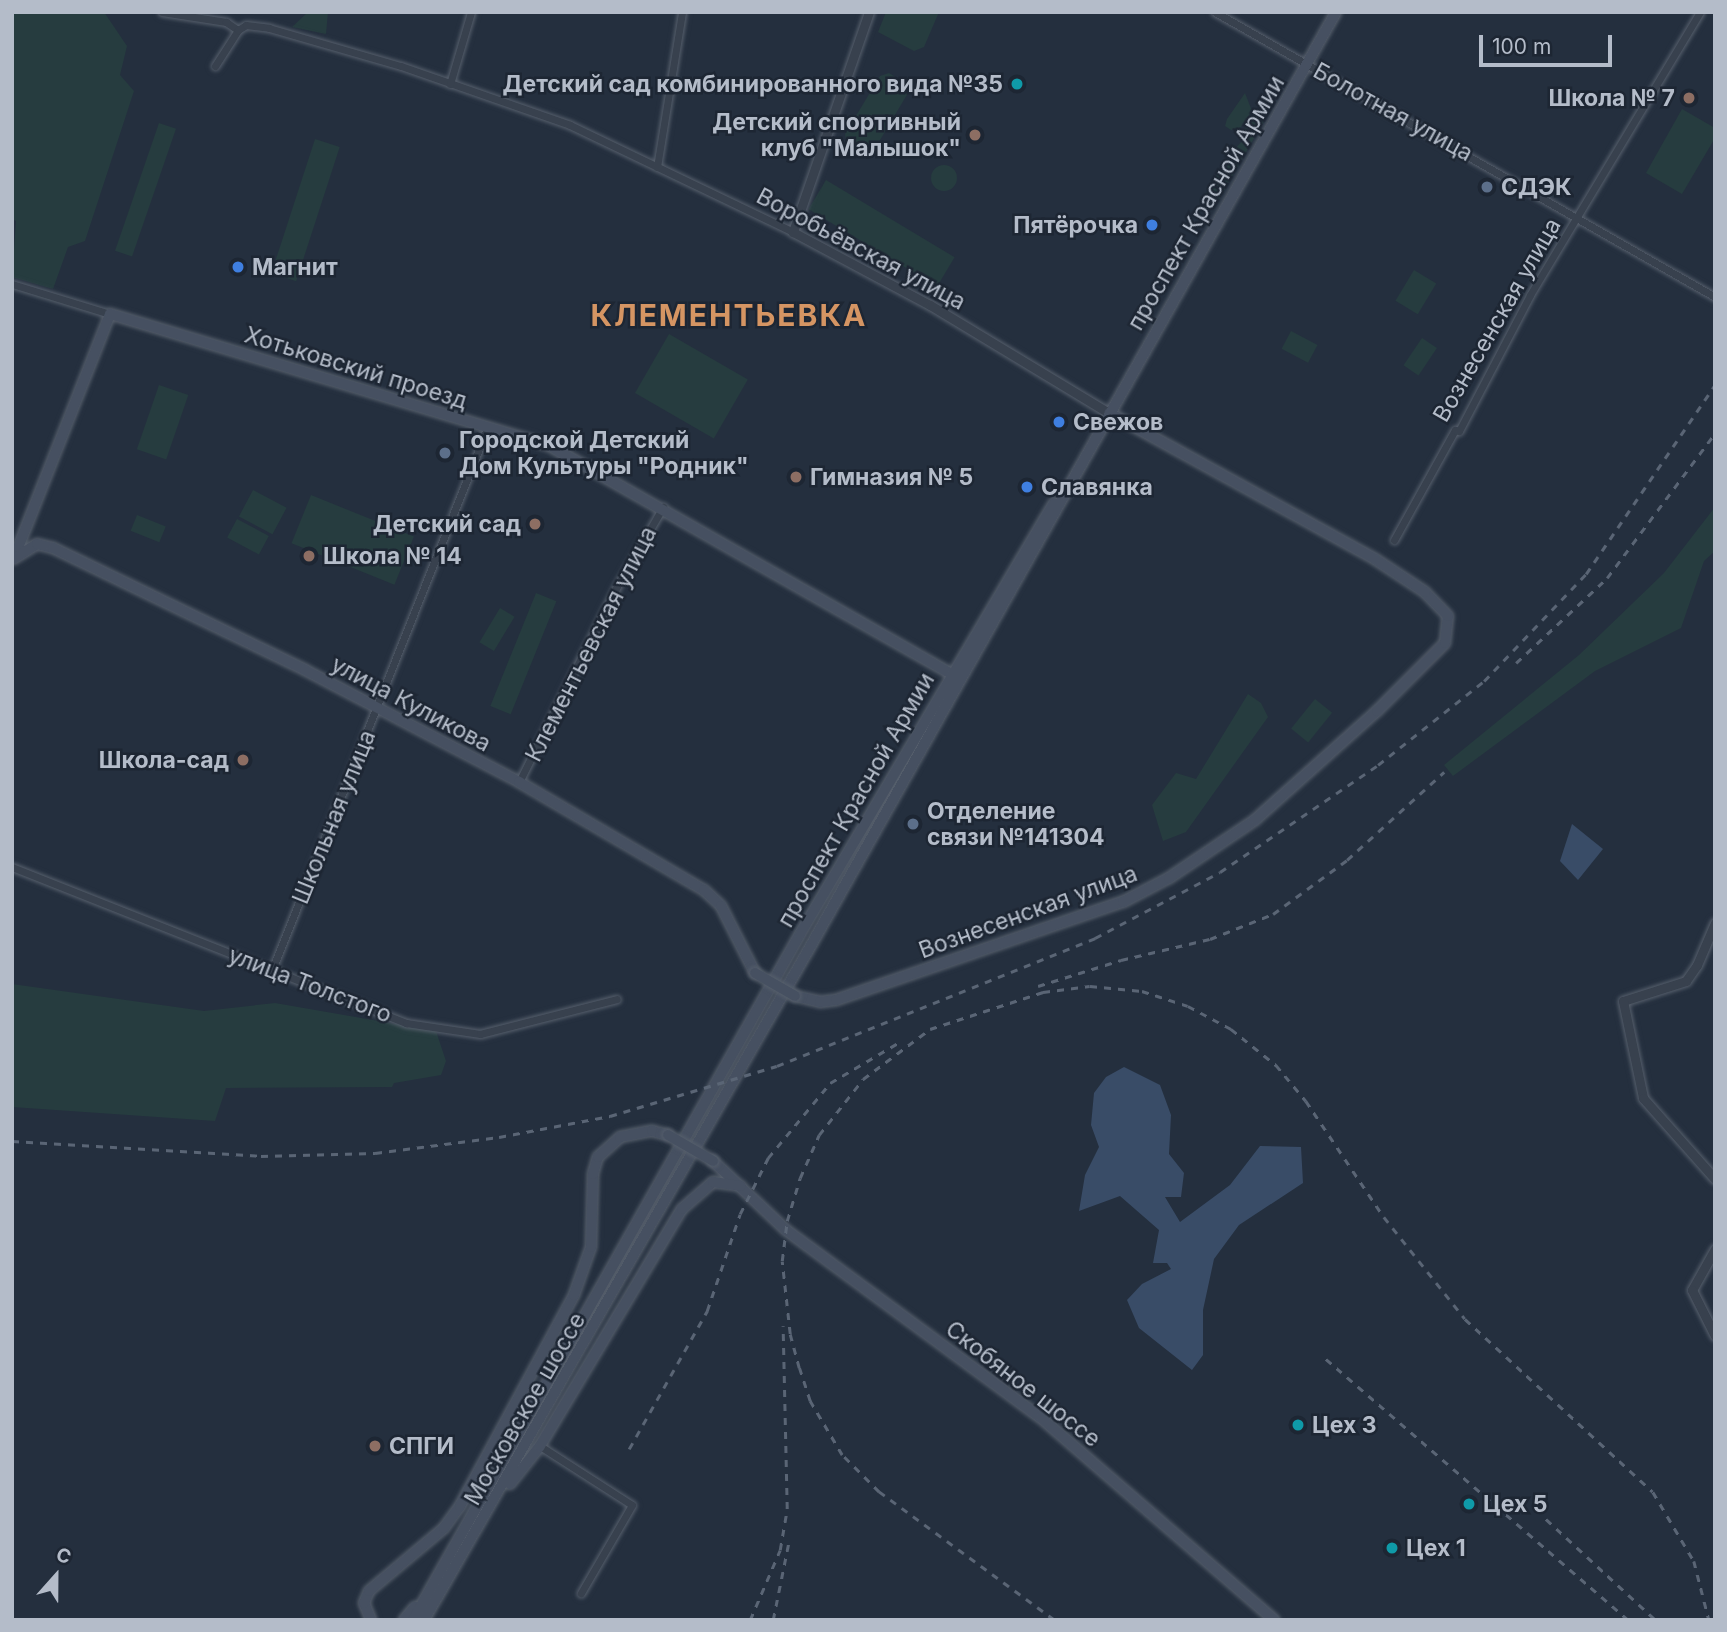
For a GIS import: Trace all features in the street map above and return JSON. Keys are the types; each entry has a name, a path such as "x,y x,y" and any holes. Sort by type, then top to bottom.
{"main road":[{"name":"проспект Красной Армии","path":"656,1216 1336,12"},
{"name":"Хотьковский проезд","path":"110,314 550,446 663,507 951,674"},
{"path":"13,560 110,314"},
{"name":"проспект Красной Армии","path":"644,1210 951,674 1109,413"},
{"name":"Воробьёвская улица","path":"1109,413 1375,559 1440,603 1449,630"},
{"name":"улица Куликова","path":"13,560 37,544 53,548 377,707 519,782 704,890 721,906 752,967"},
{"name":"Вознесенская улица","path":"752,967 795,996 820,1002 836,1000 1123,902 1169,878 1265,811 1377,711 1444,643 1449,630"},
{"name":"Московское шоссе","path":"367,1620 364,1603 369,1591 444,1528 460,1506 574,1295 591,1247 593,1174 598,1157 620,1137 652,1131 668,1135"},
{"name":"Скобяное шоссе","path":"668,1135 713,1161 813,1250 1040,1417 1274,1620"},
{"path":"476,1534 540,1446 682,1209 713,1182 743,1187"},
{"name":"Московское шоссе","path":"413,1620 644,1210"},
{"name":"Московское шоссе","path":"425,1620 656,1216"},
{"name":"Московское шоссе","path":"404,1620 429,1590"}],"street":[{"path":"162,12 226,22 238,30 215,66"},
{"path":"450,84 471,12"},
{"path":"657,167 682,12"},
{"path":"793,232 869,12"},
{"name":"Болотная улица","path":"1215,12 1580,216 1715,297"},
{"name":"Вознесенская улица","path":"1394,540 1700,12"},
{"name":"Воробьёвская улица","path":"238,30 246,25 269,28 450,84 570,125 793,232 930,305 1109,413"},
{"path":"12,284 110,314"},
{"name":"Школьная улица","path":"272,970 487,429"},
{"name":"Клементьевская улица","path":"519,782 616,588 663,507"},
{"name":"улица Толстого","path":"12,867 406,1023 480,1034 617,999"},
{"path":"1715,923 1698,965 1686,981 1623,1001 1643,1098 1715,1179"},
{"path":"1715,1249 1692,1290 1715,1336"},
{"path":"540,1446 632,1505 581,1593"}],"green space":[{"path":"12,12 104,12 127,46 120,75 134,91 85,241 68,247 53,289 12,277 16,221 12,219"},
{"path":"308,12 328,12 326,34 292,27"},
{"path":"886,12 939,12 924,47 914,51 878,32"},
{"path":"889,73 905,83 908,93 873,152 863,155 847,145 845,134 880,76"},
{"path":"1245,93 1252,111 1241,127 1231,130 1225,126 1227,119"},
{"path":"1272,107 1218,201 1205,195 1221,168 1228,166 1231,153 1245,138 1244,130 1256,109"},
{"path":"1682,109 1715,128 1715,138 1682,194 1646,173"},
{"path":"159,123 176,129 132,257 115,251"},
{"path":"315,139 340,147 296,281 271,273"},
{"path":"944,165 953,169 957,178 953,187 944,191 935,187 931,178 935,169"},
{"path":"826,180 955,257 937,286 808,209"},
{"path":"1414,270 1436,283 1418,314 1395,301"},
{"path":"1291,331 1317,345 1308,363 1282,349"},
{"path":"669,334 748,380 714,438 635,393"},
{"path":"1422,338 1437,348 1418,375 1404,365"},
{"path":"159,385 188,395 166,459 137,449"},
{"path":"253,490 287,508 272,534 239,516"},
{"path":"311,495 414,537 394,585 292,543"},
{"path":"1715,507 1715,551 1704,561 1681,628 1595,671 1453,776 1444,765 1579,655 1664,573"},
{"path":"137,515 166,527 159,542 131,531"},
{"path":"237,519 269,536 259,554 227,538"},
{"path":"536,593 556,601 511,714 490,706"},
{"path":"500,608 515,617 494,651 479,642"},
{"path":"1248,694 1261,703 1268,717 1186,832 1163,841 1152,805 1176,773 1196,779"},
{"path":"1315,699 1332,713 1308,742 1291,729"},
{"path":"12,984 204,1011 275,1003 436,1031 446,1061 441,1075 394,1083 392,1087 226,1088 215,1121 12,1107"}],"water":[{"path":"1572,824 1603,849 1578,880 1560,861"},
{"path":"1124,1067 1160,1085 1171,1115 1169,1154 1184,1173 1181,1197 1165,1197 1180,1222 1230,1185 1260,1146 1301,1147 1303,1183 1239,1225 1214,1259 1203,1310 1203,1355 1192,1370 1139,1328 1127,1300 1142,1284 1171,1269 1167,1263 1153,1263 1159,1230 1120,1196 1079,1211 1085,1175 1099,1147 1091,1125 1094,1093 1106,1077"}],"railway":[{"path":"12,1141 261,1156 375,1153 499,1137 610,1116 777,1066 1095,938 1220,872 1378,765 1484,681 1586,574 1715,385"},
{"path":"1516,663 1607,578 1715,433"},
{"path":"1038,986 1121,960 1210,939 1273,914 1347,860 1444,772"},
{"path":"1054,1620 879,1492 842,1455 810,1401 799,1368 790,1334 782,1261 787,1221 800,1178 819,1135 863,1079 930,1029 1043,992 1090,986 1142,991 1188,1006 1231,1029 1276,1065 1306,1101 1384,1217 1465,1319 1653,1492 1694,1561 1709,1620"},
{"path":"629,1449 707,1311 740,1214 768,1158 830,1083 898,1043"},
{"path":"750,1620 780,1550 787,1509 783,1326"},
{"path":"1326,1359 1628,1620"},
{"path":"1546,1519 1656,1620"},
{"path":"773,1620 789,1541"}],"place":[{"name":"Детский сад комбинированного вида №35","path":"1017,84"},
{"name":"Школа № 7","path":"1689,98"},
{"name":"Детский спортивный клуб \"Малышок\"","path":"975,135"},
{"name":"СДЭК","path":"1487,187"},
{"name":"Пятёрочка","path":"1152,225"},
{"name":"Магнит","path":"238,267"},
{"name":"Свежов","path":"1059,422"},
{"name":"Городской Детский Дом Культуры \"Родник\"","path":"445,453"},
{"name":"Гимназия № 5","path":"796,477"},
{"name":"Славянка","path":"1027,487"},
{"name":"Детский сад","path":"535,524"},
{"name":"Школа № 14","path":"309,556"},
{"name":"Школа-сад","path":"243,760"},
{"name":"Отделение связи №141304","path":"913,824"},
{"name":"Цех 3","path":"1298,1425"},
{"name":"СПГИ","path":"375,1446"},
{"name":"Цех 5","path":"1469,1504"},
{"name":"Цех 1","path":"1392,1548"}],"district":[{"name":"КЛЕМЕНТЬЕВКА","path":"729,315"}]}
